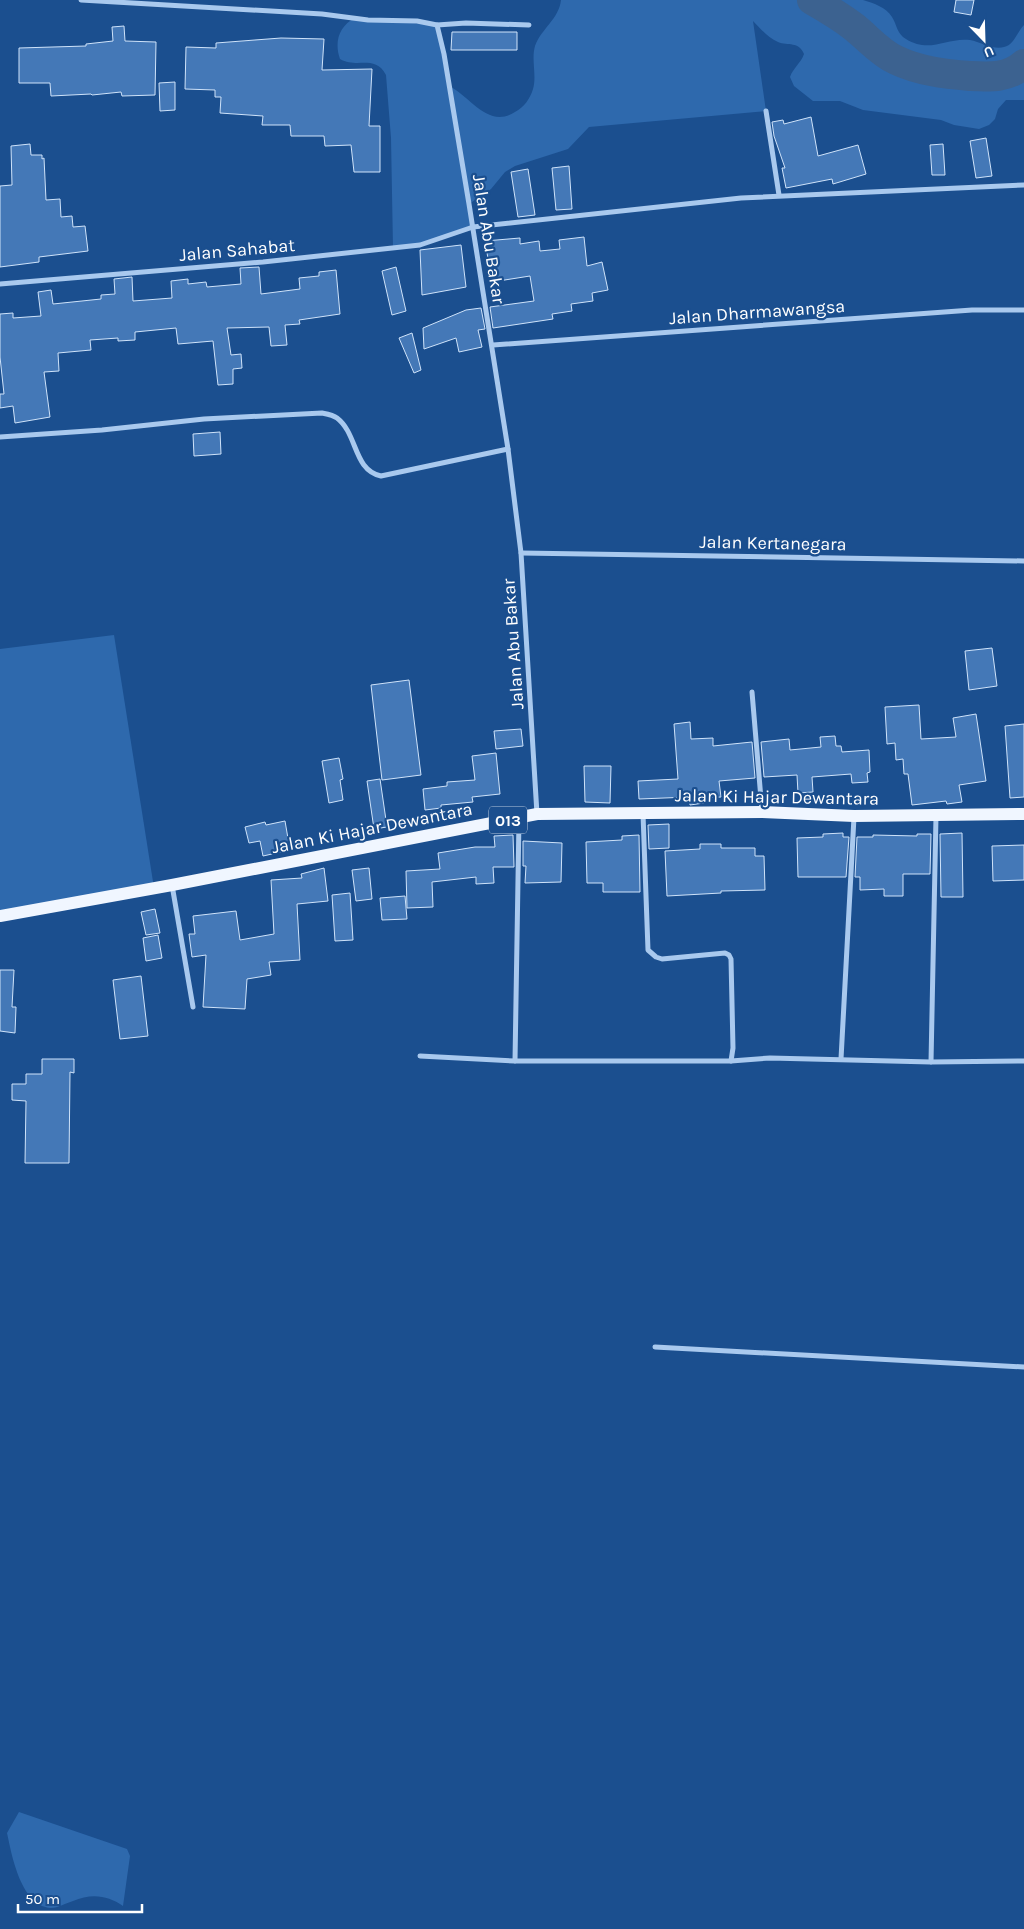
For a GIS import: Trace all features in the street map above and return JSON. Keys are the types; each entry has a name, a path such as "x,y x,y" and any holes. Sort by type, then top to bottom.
{"main road":[{"name":"Jalan Ki Hajar Dewantara","path":"0,916 172,885 537,814 762,812 854,816 936,816 1024,814"}],"street":[{"path":"81,0 174,3 322,14 368,20 417,21 437,25 466,23 529,26"},
{"name":"Jalan Abu Bakar","path":"437,25 444,54 493,345 508,449 521,553 537,814"},
{"path":"766,111 779,195"},
{"name":"Jalan Sahabat","path":"0,284 264,262 420,245 473,227 779,195 1024,185"},
{"name":"Jalan Dharmawangsa","path":"493,345 972,310 1024,310"},
{"path":"0,437 102,430 204,419 322,413 336,417 345,426 364,467 371,474 382,476 508,449"},
{"name":"Jalan Kertanegara","path":"521,553 1024,561"},
{"path":"752,692 762,812"},
{"path":"643,813 648,950 656,957 662,959 725,953 729,955 733,1048 731,1061"},
{"path":"841,1059 854,816"},
{"path":"931,1062 936,816"},
{"path":"516,1060 519,818"},
{"path":"172,885 193,1007"},
{"path":"420,1056 516,1060 731,1061 770,1058 931,1062 1024,1060"},
{"path":"655,1347 1024,1367"}],"shaded area":[{"path":"561,0 863,0 883,8 892,17 903,37 923,45 970,40 1000,48 1007,46 1013,41 1024,25 1024,100 1006,100 998,109 995,119 989,125 979,129 954,125 941,120 863,110 840,101 813,101 794,86 790,77 803,57 802,50 799,47 774,40 764,33 753,21 766,111 589,127 568,149 515,166 505,172 491,189 469,204 473,227 420,245 393,248 391,138 386,75 377,65 346,62 340,59 338,41 345,25 355,18 437,25 449,86 480,110 496,117 505,116 521,108 530,96 534,84 535,46 541,34 557,13"},
{"path":"114,635 154,888 0,916 0,649"},
{"path":"19,1812 127,1849 130,1856 123,1906 111,1899 99,1896 80,1898 51,1908 41,1905 32,1899 25,1889 15,1866 7,1833"}],"building":[{"path":"956,0 974,0 971,15 954,12"},
{"path":"124,26 125,41 156,42 155,95 122,96 121,92 51,96 50,83 19,83 19,48 86,46 86,44 113,41 112,27"},
{"path":"452,32 517,32 517,50 451,50"},
{"path":"281,38 324,39 322,70 372,69 369,126 380,126 380,172 354,172 351,145 325,146 324,136 291,136 290,125 262,125 263,116 220,113 221,97 215,97 215,90 185,89 186,47 216,48 216,43"},
{"path":"175,82 175,110 160,111 159,83"},
{"path":"811,117 818,156 858,145 866,174 833,184 832,179 786,188 782,168 785,168 774,136 772,122 783,120 784,124"},
{"path":"986,138 992,176 976,178 970,141"},
{"path":"30,144 31,155 42,155 42,159 44,158 46,200 60,199 61,217 72,216 73,227 85,226 88,251 39,257 39,262 0,267 0,186 12,185 11,146"},
{"path":"943,144 945,175 932,175 930,145"},
{"path":"569,166 572,209 556,210 552,168"},
{"path":"528,169 535,215 518,217 511,172"},
{"path":"584,237 587,266 602,262 608,290 592,293 593,301 571,304 572,311 552,314 553,319 493,328 490,307 534,301 530,276 492,282 485,241 520,238 520,244 539,241 540,251 560,249 559,240"},
{"path":"461,245 466,287 422,295 420,250"},
{"path":"259,267 261,294 300,289 299,278 319,276 319,272 336,270 340,314 299,320 300,324 285,325 287,345 271,346 269,327 227,328 231,355 241,354 242,368 233,369 233,384 218,385 213,341 178,344 176,328 135,332 135,340 118,341 118,338 90,340 91,350 58,353 59,371 44,372 50,417 15,423 13,406 0,408 0,394 4,394 0,357 0,314 13,313 13,318 41,316 38,292 51,290 53,304 101,299 101,295 115,294 114,279 132,277 133,301 172,298 171,281 188,279 188,284 206,282 207,287 241,284 240,268"},
{"path":"396,267 406,311 392,315 382,271"},
{"path":"481,308 485,329 478,330 482,347 459,352 456,338 424,349 423,328 466,310"},
{"path":"412,333 421,370 414,373 399,338"},
{"path":"220,432 221,454 194,456 193,434"},
{"path":"992,648 997,686 969,690 965,651"},
{"path":"409,680 421,775 382,780 371,685"},
{"path":"919,705 921,739 956,737 953,718 976,714 986,781 959,785 962,802 947,804 946,801 912,805 908,774 904,774 903,759 896,760 895,743 887,744 885,707"},
{"path":"690,722 691,739 713,738 713,746 752,742 755,778 719,781 721,797 703,798 704,803 690,805 689,797 639,799 638,781 678,779 674,724"},
{"path":"1024,724 1024,797 1010,798 1005,726"},
{"path":"521,729 523,746 496,749 494,731"},
{"path":"835,736 836,746 841,746 842,752 869,750 870,772 867,773 868,782 852,783 851,774 812,777 813,792 798,793 797,775 764,777 761,742 789,739 790,750 821,747 820,737"},
{"path":"496,753 500,794 472,797 473,802 441,805 441,808 425,810 423,789 447,786 447,782 475,780 472,756"},
{"path":"339,758 343,779 340,780 343,800 329,803 322,761"},
{"path":"584,766 611,766 610,803 585,802"},
{"path":"380,779 387,827 374,829 367,781"},
{"path":"285,821 290,850 263,856 260,841 249,843 245,827 265,822 266,825"},
{"path":"669,824 669,848 649,849 648,825"},
{"path":"843,833 843,837 849,837 846,877 798,877 797,838 823,837 823,834"},
{"path":"962,833 963,897 941,897 940,834"},
{"path":"917,834 931,834 930,874 903,874 903,896 884,896 884,889 860,890 860,877 855,877 857,837 873,837 873,835 917,836"},
{"path":"513,835 514,867 493,867 494,883 476,884 476,877 432,882 433,907 407,908 406,871 440,869 438,853 475,847 495,847 494,836"},
{"path":"639,835 640,892 603,892 603,883 587,883 586,842 622,840 622,836"},
{"path":"523,841 562,843 561,882 525,883 526,866 523,866"},
{"path":"700,844 721,844 721,848 755,848 755,856 764,856 765,890 721,891 721,893 667,896 665,851 700,849"},
{"path":"1024,845 1024,880 993,881 992,846"},
{"path":"324,868 328,901 297,904 300,960 269,962 271,975 247,979 245,1009 203,1007 206,955 192,957 189,934 195,934 193,916 236,911 240,940 274,934 271,880 302,878 301,874"},
{"path":"369,868 372,899 356,901 352,870"},
{"path":"350,893 353,940 335,941 332,895"},
{"path":"405,896 407,919 382,920 380,898"},
{"path":"155,909 160,933 146,935 141,912"},
{"path":"158,935 162,958 146,961 143,938"},
{"path":"0,970 14,970 12,1007 16,1007 15,1033 0,1031"},
{"path":"141,976 148,1036 120,1039 113,980"},
{"path":"42,1059 74,1059 74,1073 70,1072 69,1163 25,1163 26,1101 12,1100 12,1084 26,1084 26,1074 42,1074"}],"waterway":[{"path":"812,0 849,23 890,57 914,67 951,74 992,76 1012,72 1024,64"}]}
